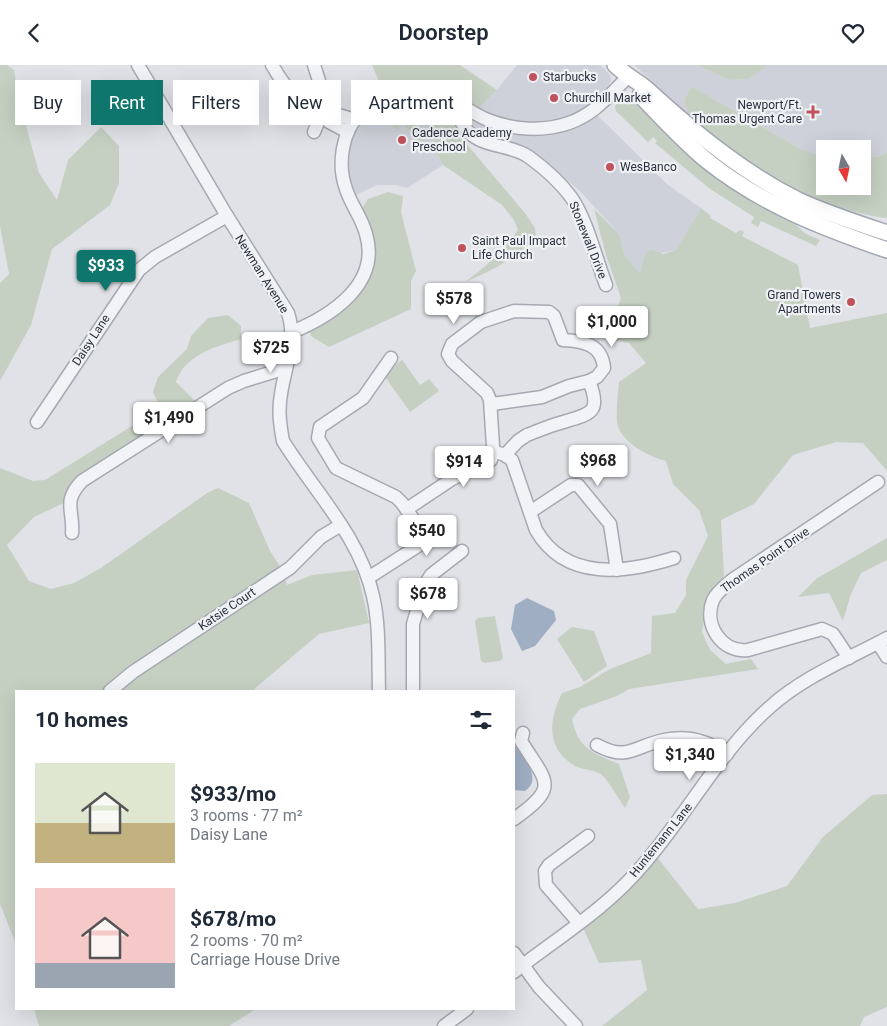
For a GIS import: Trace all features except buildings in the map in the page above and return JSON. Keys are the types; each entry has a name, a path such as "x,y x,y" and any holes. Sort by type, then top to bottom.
{"main road":[{"path":"615,65 628,77 645,87 718,150 760,178 798,199 829,213 887,233"},
{"path":"628,77 638,93 686,143 742,186 809,223 887,250"}],"street":[{"name":"Newman Avenue","path":"138,65 227,216 284,306 292,332 279,413 284,441 341,525 368,578 377,621 379,690"},
{"path":"272,65 281,80"},
{"path":"314,65 320,80"},
{"path":"472,111 500,125 524,129 545,128 569,123 599,107 628,77"},
{"path":"314,132 318,125"},
{"path":"336,125 348,132"},
{"path":"292,332 312,323 348,300 362,277 368,260 367,235 342,177 342,159 348,132 352,125"},
{"name":"Stonewall Drive","path":"463,125 467,130 488,143 527,156 561,185 572,198 606,285"},
{"name":"Daisy Lane","path":"37,423 139,270 155,257 227,216"},
{"path":"492,404 542,397 569,385 589,381 597,377 604,368 599,353 591,344 563,340 554,316 549,312 514,311 499,315 474,327 452,344 448,350 449,357 487,393 492,404 499,454"},
{"path":"368,578 421,544 424,539 422,532 407,509 396,497 336,468 318,437 318,430 363,398 391,358"},
{"path":"72,533 70,499 74,489 82,481 228,388 244,381 286,369"},
{"path":"407,509 458,476 488,463 527,435 591,412 595,400 589,381"},
{"path":"499,454 512,461 542,541 561,558 590,569 617,570 644,567 674,559"},
{"name":"Thomas Point Drive","path":"849,659 833,634 822,629 748,650 739,651 731,649 719,640 715,632 711,619 712,606 720,590 732,580 878,481"},
{"path":"530,512 571,485 578,485 610,523 617,570"},
{"name":"Katsie Court","path":"111,690 133,672 290,568 321,537 341,525"},
{"path":"413,690 413,623 424,586 431,575 462,551"},
{"path":"883,640 887,657"},
{"name":"Huntemann Lane","path":"518,969 602,906 642,866 727,754 759,717 785,695 883,640"},
{"path":"515,818 536,802 544,793 545,788 542,772 521,741 523,733"},
{"path":"597,745 612,753 624,753 664,740 682,738 704,741 727,754"},
{"path":"579,923 546,885 545,871 549,865 588,836"},
{"path":"518,969 576,1026"},
{"path":"444,1026 466,1010"}],"shaded area":[{"path":"517,65 600,65 610,75 611,81 604,95 589,107 668,185 701,208 676,250 644,256 640,273 624,254 620,235 579,190 539,158 495,141 473,131 466,125 472,125 472,115 497,90"},
{"name":"Newport/Ft. Thomas Urgent Care","path":"634,65 697,65 729,80 749,79 768,65 887,65 887,152 880,156 871,158 871,140 816,140 816,156 691,86 684,101 691,118"},
{"path":"359,125 427,125 435,135 435,150 443,165 407,188 396,185 377,185 354,196 347,169 347,152 353,134"}],"green space":[{"path":"0,65 7,65 14,70 16,80 15,125 26,125 39,173 57,200 68,160 101,127 119,146 119,183 110,205 52,249 31,325 0,381 0,283 9,274 0,226"},
{"path":"372,65 460,65 497,90 479,108 472,103 472,80 379,80"},
{"path":"697,65 768,65 749,79 729,80"},
{"path":"691,86 801,149 816,155 816,195 871,195 871,158 887,152 887,218 841,208 818,199 754,165 699,126 691,118 684,101"},
{"path":"628,94 696,160 767,208 793,222 806,234 820,240 816,246 761,221 758,227 751,223 754,217 710,189 655,143 657,141 653,137 648,142 616,111 615,106 621,98"},
{"path":"392,125 403,125 396,130"},
{"path":"405,125 418,125 426,140 418,142"},
{"path":"427,125 457,125 459,135 525,213 535,228 536,238 519,252 485,273 465,282 494,258 518,230 514,220 502,205 443,165 435,150 435,135"},
{"path":"388,192 403,196 401,212 416,271 411,281 411,309 329,347 311,336 309,330 335,317 355,301 366,280 372,235 362,208 368,199"},
{"path":"701,208 711,216 710,218 736,233 740,230 744,232 742,236 798,265 810,328 887,313 887,471 863,443 836,442 793,455 754,504 721,520 724,576 707,602 702,632 710,650 726,664 751,659 758,669 629,689 617,696 580,709 572,719 578,737 594,753 619,764 630,797 625,808 603,776 594,771 577,767 560,753 555,744 552,724 557,704 562,693 580,687 610,669 651,653 652,616 675,613 686,595 686,580 708,536 699,510 673,484 666,461 643,452 628,441 619,428 617,412 619,382 646,363 629,343 613,340 602,328 613,318 621,298 606,255 594,209 620,235 624,254 640,273 644,256 650,249 663,254 676,250"},
{"path":"228,315 241,326 241,339 202,353 186,365 180,373 176,382 198,404 115,457 66,502 34,517 7,545 29,581 51,589 74,583 101,568 207,493 218,488 249,503 270,551 281,568 287,585 312,575 357,570 369,623 319,634 253,690 15,690 15,942 0,904 0,468 33,481 45,480 156,411 157,401 153,392 158,377 187,349 191,336 208,318"},
{"path":"402,360 420,385 429,379 439,391 410,412 383,374"},
{"path":"887,538 887,560 861,573 851,594 843,621 829,593 798,597 816,579"},
{"path":"495,616 503,658 500,661 484,663 481,661 475,621 478,618"},
{"path":"572,627 594,631 607,666 584,682 557,639"},
{"path":"887,794 887,1007 864,1017 860,1026 602,1026 647,990 641,960 599,963 583,928 628,891 657,857 698,909 735,903 787,886 823,837 872,795"},
{"path":"34,1010 254,1010 229,1026 39,1026"}],"water":[{"path":"527,598 554,611 556,620 535,646 522,651 511,629 515,605"},
{"path":"515,746 527,762 532,774 530,786 525,791 515,790"}],"place":[{"name":"Starbucks","path":"533,77"},
{"name":"Churchill Market","path":"554,98"},
{"name":"Newport/Ft. Thomas Urgent Care","path":"813,112"},
{"name":"Cadence Academy Preschool","path":"402,140"},
{"name":"WesBanco","path":"610,167"},
{"name":"Saint Paul Impact Life Church","path":"462,248"},
{"name":"Grand Towers Apartments","path":"851,302"}]}
